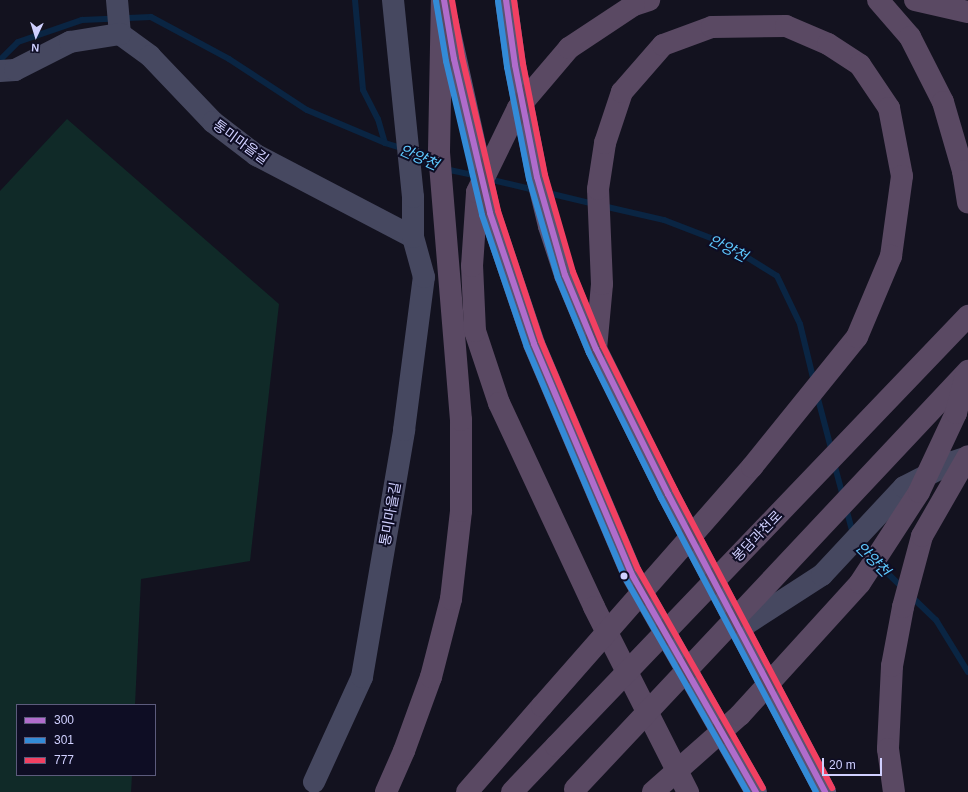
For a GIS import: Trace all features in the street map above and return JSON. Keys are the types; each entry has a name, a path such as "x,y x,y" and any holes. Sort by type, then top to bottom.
{"highway":[{"path":"386,792 404,751 431,677 451,599 461,511 461,420 439,151 443,0"},
{"path":"878,0 910,37 943,102 963,171 968,203"},
{"path":"918,1 968,12"},
{"path":"641,3 569,48 518,108 477,192 472,266 476,331 498,403 594,607 688,792"},
{"path":"467,792 752,467 857,337 891,256 902,176 889,108 860,65 828,44 786,26 712,26 663,45 622,92 605,143 598,189 602,284 596,349"},
{"name":"봉담과천로","path":"512,792 968,316"},
{"path":"653,792 740,715 860,583 919,492 956,413 968,367"},
{"path":"574,790 968,371"},
{"path":"894,792 888,749 892,666 903,608 922,536 968,457"}],"main road":[{"path":"443,0 477,163 490,213 534,344 631,573 756,792"},
{"path":"506,0 515,65 537,177 549,226 566,275 596,349 668,494 740,628 825,792"}],"street":[{"path":"7,70 70,42 120,34 117,0"},
{"name":"통미마을길","path":"314,782 362,678 404,430 424,277 413,237 413,197 393,0"},
{"name":"통미마을길","path":"120,34 150,56 213,122 256,155 413,237"},
{"path":"740,628 822,575 904,487 953,462 968,457"}],"green space":[{"path":"67,119 279,304 250,561 141,579 135,704 16,704 16,776 132,776 131,792 0,792 0,191"}],"waterway":[{"name":"안양천","path":"355,0 363,90 378,119 385,143 405,149"},
{"path":"0,60 18,42 82,20 151,17 229,59 307,110 385,143"},
{"name":"안양천","path":"415,155 436,167"},
{"name":"안양천","path":"445,169 477,176"},
{"name":"안양천","path":"488,179 535,190"},
{"name":"안양천","path":"544,192 594,204"},
{"name":"안양천","path":"603,206 664,220 724,243 777,276 800,324 814,382"},
{"name":"안양천","path":"817,395 832,452"},
{"name":"안양천","path":"834,463 843,497"},
{"name":"안양천","path":"846,508 853,535"},
{"name":"안양천","path":"856,544 871,558"},
{"name":"안양천","path":"878,564 903,588"},
{"name":"안양천","path":"911,596 936,620 968,672"}],"transit line":[{"name":"300","path":"444,0 454,59 490,213 534,344 631,573 756,792"},
{"name":"777","path":"452,0 462,57 498,211 541,341 638,569 763,788"},
{"name":"300","path":"506,0 515,65 537,177 565,275 596,349 668,494 825,792"},
{"name":"777","path":"514,0 523,64 545,175 573,272 603,346 675,490 832,788"},
{"name":"301","path":"436,1 446,61 482,215 527,347 624,576 747,792"},
{"name":"301","path":"498,1 507,67 529,179 558,278 589,353 661,498 816,792"}]}
